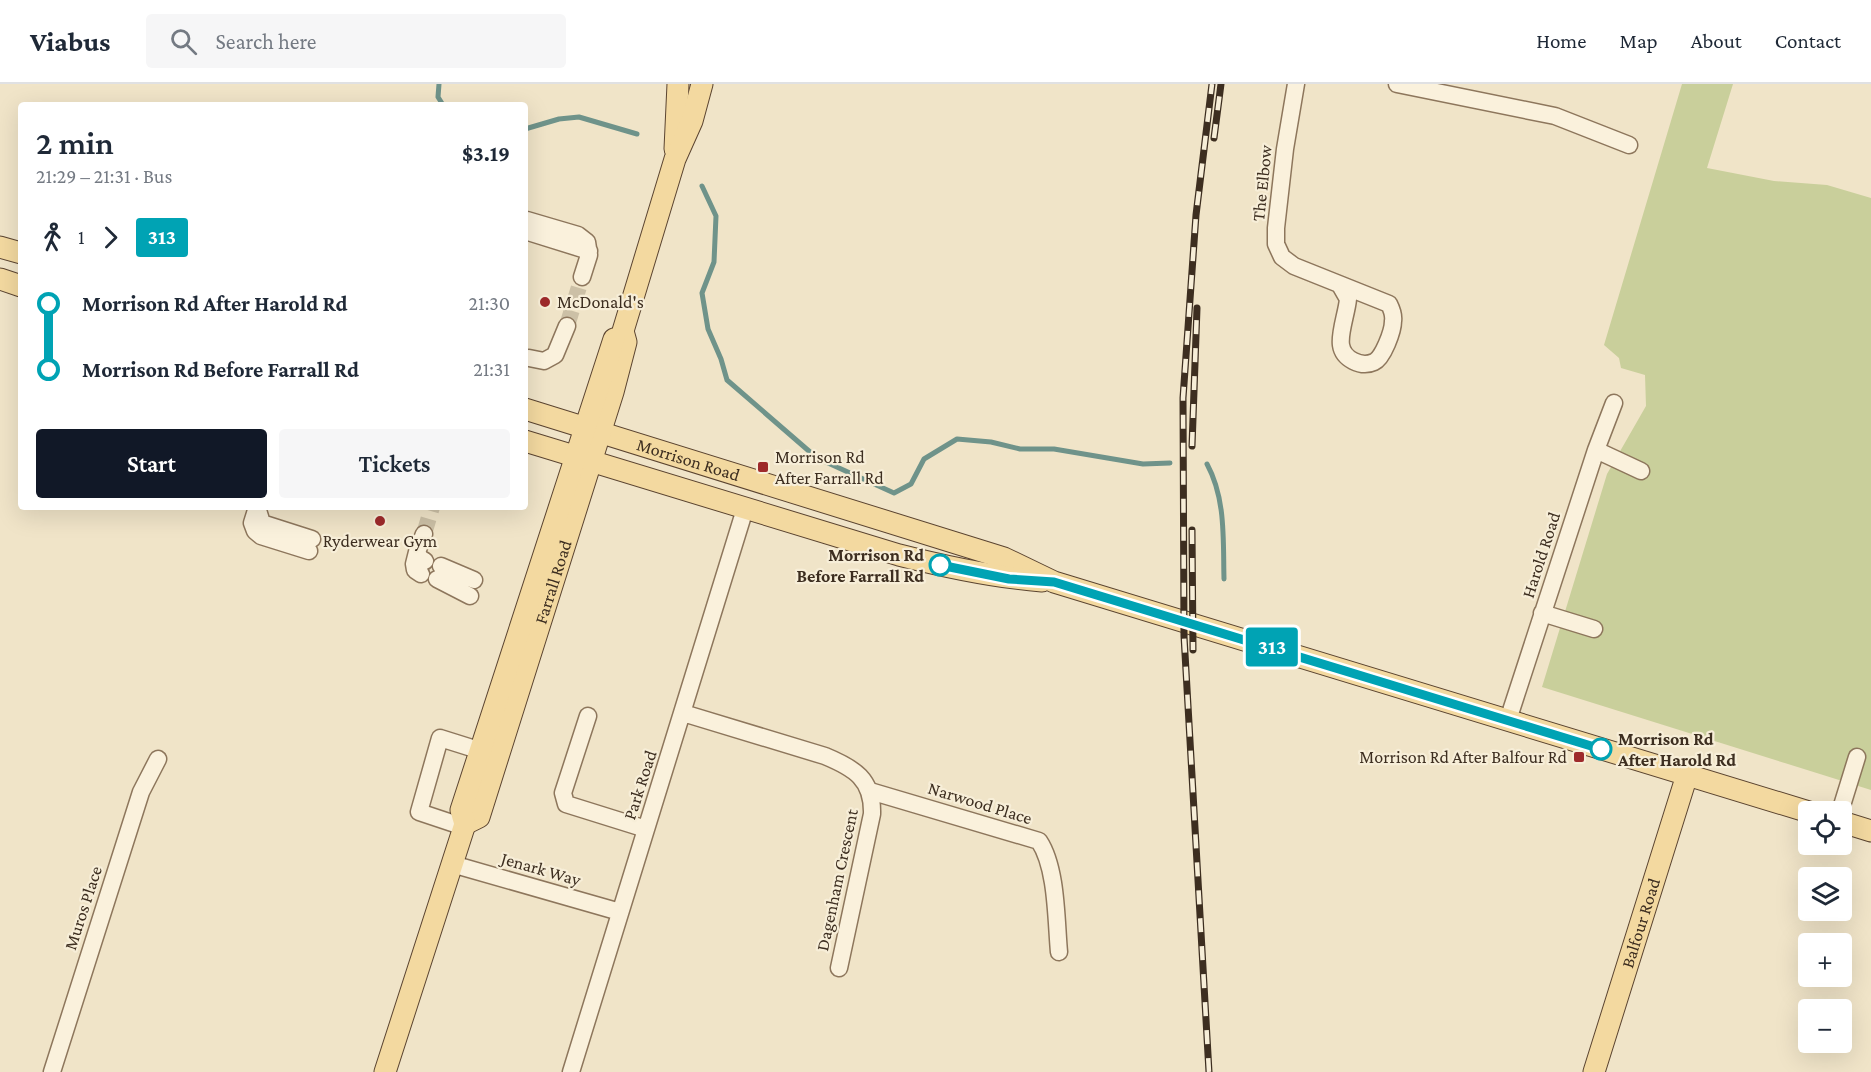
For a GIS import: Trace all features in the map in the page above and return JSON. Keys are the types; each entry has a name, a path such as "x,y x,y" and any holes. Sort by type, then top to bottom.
{"main road":[{"name":"Farrall Road","path":"675,159 678,84"},
{"name":"Farrall Road","path":"385,1072 464,825 461,810 489,753 592,431 626,342 623,331 675,159 692,121 702,84"},
{"path":"0,247 18,252"},
{"path":"0,279 18,285"},
{"name":"Morrison Road","path":"528,410 1004,558 1054,582 1798,809"},
{"name":"Morrison Road","path":"528,442 898,555 1009,579 1054,582"},
{"name":"Balfour Road","path":"1594,1072 1687,775"},
{"path":"1852,825 1871,831"}],"street":[{"name":"The Elbow","path":"1296,84 1285,149 1276,244 1282,257 1294,266 1389,304 1394,322 1382,355 1375,362 1364,364 1353,361 1344,353 1340,344 1348,299 1340,285"},
{"path":"1397,84 1555,116 1629,145"},
{"path":"528,226 589,251 582,277"},
{"path":"529,358 544,361 555,355 567,326"},
{"name":"Harold Road","path":"1508,720 1596,450 1614,403"},
{"path":"1596,450 1641,471"},
{"name":"Park Road","path":"571,1072 745,509"},
{"path":"256,510 252,523 255,531 261,536 311,545"},
{"path":"424,534 428,566 464,574 472,588"},
{"path":"1542,613 1593,629"},
{"name":"Dagenham Crescent","path":"683,713 825,756 855,771 870,791 873,803 872,814 839,968"},
{"path":"588,716 563,793 566,804 646,829"},
{"path":"464,825 419,812 440,738 489,753"},
{"path":"1843,801 1857,757"},
{"name":"Muros Place","path":"52,1072 141,792 158,759"},
{"name":"Narwood Place","path":"870,791 1039,841 1045,850 1051,873 1059,952"},
{"name":"Jenark Way","path":"452,864 620,912"}],"green space":[{"path":"1682,84 1733,84 1707,168 1774,181 1827,185 1871,198 1871,790 1542,687 1607,474 1646,406 1645,375 1621,368 1619,358 1604,345"}],"waterway":[{"path":"439,84 438,97 441,102"},
{"path":"528,128 559,119 579,117 637,134"},
{"path":"702,186 716,216 714,262 702,293 708,329 727,380 817,458 894,493 911,484 924,459 957,439 991,442 1020,449 1054,449 1143,464 1170,463"},
{"path":"1207,464 1218,491 1223,535 1224,579"}],"tunnel":[{"path":"567,326 582,277"},
{"path":"424,534 431,510"}],"railway":[{"path":"1209,1072 1184,636 1183,398 1196,215 1212,84"},
{"path":"1214,138 1221,84"},
{"path":"1192,446 1197,308"},
{"path":"1192,530 1193,650"}],"bus line":[{"name":"313","path":"940,565 1009,579 1054,582 1601,749"}],"place":[{"name":"McDonald's","path":"545,302"},
{"name":"Morrison Rd After Farrall Rd","path":"763,467"},
{"name":"Ryderwear Gym","path":"380,521"},
{"name":"Morrison Rd Before Farrall Rd","path":"940,565"},
{"name":"Morrison Rd After Harold Rd","path":"1601,749"},
{"name":"Morrison Rd After Balfour Rd","path":"1579,757"}]}
